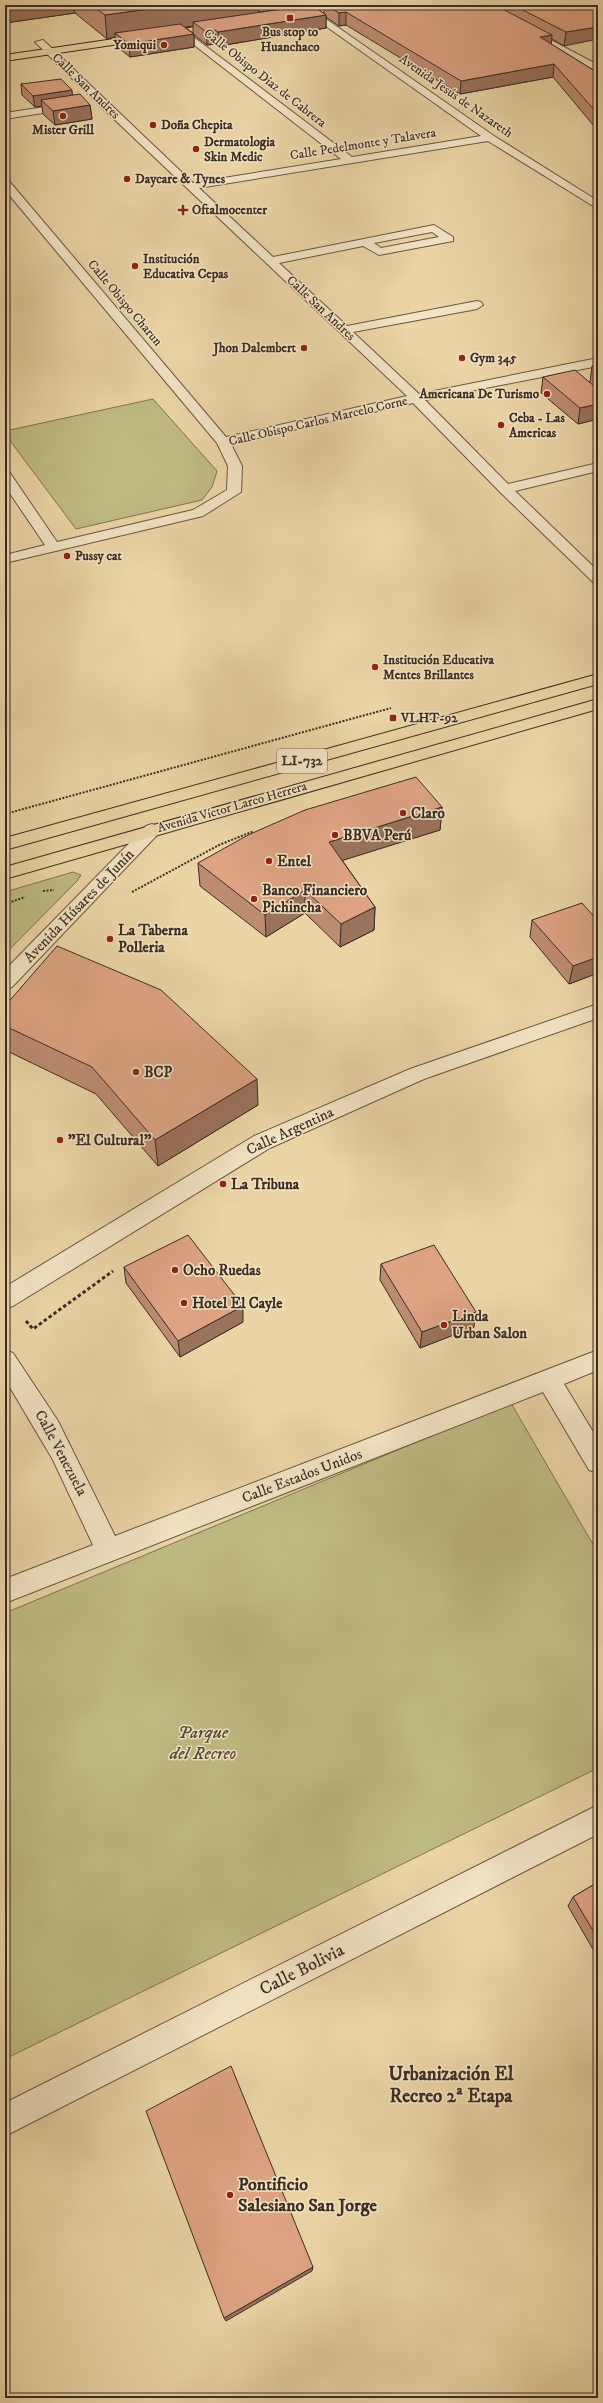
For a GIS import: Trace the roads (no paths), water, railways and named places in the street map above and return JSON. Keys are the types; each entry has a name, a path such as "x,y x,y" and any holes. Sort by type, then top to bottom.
{"main road":[{"name":"Avenida Jesús de Nazareth","path":"299,5 313,13"},
{"path":"220,16 299,5"},
{"path":"283,18 313,13 336,7 368,5"},
{"path":"5,58 229,25"},
{"path":"36,42 56,39"},
{"name":"Avenida Víctor Larco Herrera","path":"5,844 598,679"},
{"name":"Avenida Víctor Larco Herrera","path":"5,873 598,704"}],"street":[{"path":"478,5 598,69"},
{"name":"Avenida Jesús de Nazareth","path":"313,13 490,138 598,206"},
{"name":"Calle Obispo Diaz de Cabrera","path":"183,32 349,160"},
{"name":"Calle San Andres","path":"36,42 50,51 100,101 345,330 416,398 505,490 598,579"},
{"path":"5,116 100,101"},
{"name":"Calle Pedelmonte y Talavera","path":"192,186 490,138"},
{"name":"Calle Obispo Charun","path":"5,183 222,442"},
{"path":"578,194 598,192"},
{"path":"271,261 364,242 434,228 449,238 379,252 364,242"},
{"path":"345,330 477,305"},
{"name":"Calle Obispo Carlos Marcelo Corne","path":"5,558 54,548 198,513 234,492 235,466 222,442 416,398 598,362"},
{"path":"563,369 574,378"},
{"path":"505,490 598,467"},
{"path":"5,476 54,548"},
{"name":"Avenida Húsares de Junín","path":"5,982 152,830"},
{"name":"Calle Argentina","path":"5,1299 262,1142 418,1074 598,1011"},
{"name":"Calle Venezuela","path":"5,1360 24,1386 69,1464 109,1550"},
{"name":"Calle Estados Unidos","path":"5,1591 598,1360"},
{"path":"549,1380 598,1462"},
{"name":"Calle Bolivia","path":"5,2120 598,1819"}],"place":[{"name":"Bus stop to Huanchaco","path":"290,18"},
{"name":"Yomiqui","path":"164,45"},
{"name":"Mister Grill","path":"63,116"},
{"name":"Doña Chepita","path":"153,125"},
{"name":"Dermatologia Skin Medic","path":"196,149"},
{"name":"Daycare & Tynes","path":"127,179"},
{"name":"Oftalmocenter","path":"183,210"},
{"name":"Institución Educativa Cepas","path":"135,266"},
{"name":"Jhon Dalembert","path":"304,348"},
{"name":"Gym 345","path":"462,358"},
{"name":"Americana De Turismo","path":"547,394"},
{"name":"Ceba - Las Americas","path":"501,425"},
{"name":"Pussy cat","path":"67,556"},
{"name":"Institución Educativa Mentes Brillantes","path":"375,667"},
{"name":"VLHT-92","path":"393,718"},
{"name":"Claro","path":"403,813"},
{"name":"BBVA Perú","path":"335,835"},
{"name":"Entel","path":"269,861"},
{"name":"Banco Financiero Pichincha","path":"254,899"},
{"name":"La Taberna Polleria","path":"110,939"},
{"name":"BCP","path":"136,1072"},
{"name":"\"El Cultural\"","path":"60,1140"},
{"name":"La Tribuna","path":"223,1184"},
{"name":"Ocho Ruedas","path":"175,1270"},
{"name":"Hotel El Cayle","path":"184,1303"},
{"name":"Linda Urban Salon","path":"444,1325"},
{"name":"Pontificio Salesiano San Jorge","path":"230,2195"}],"district":[{"name":"Urbanización El Recreo 2ª Etapa","path":"451,2085"}],"park label":[{"name":"Parque del Recreo","path":"203,1743"}]}
